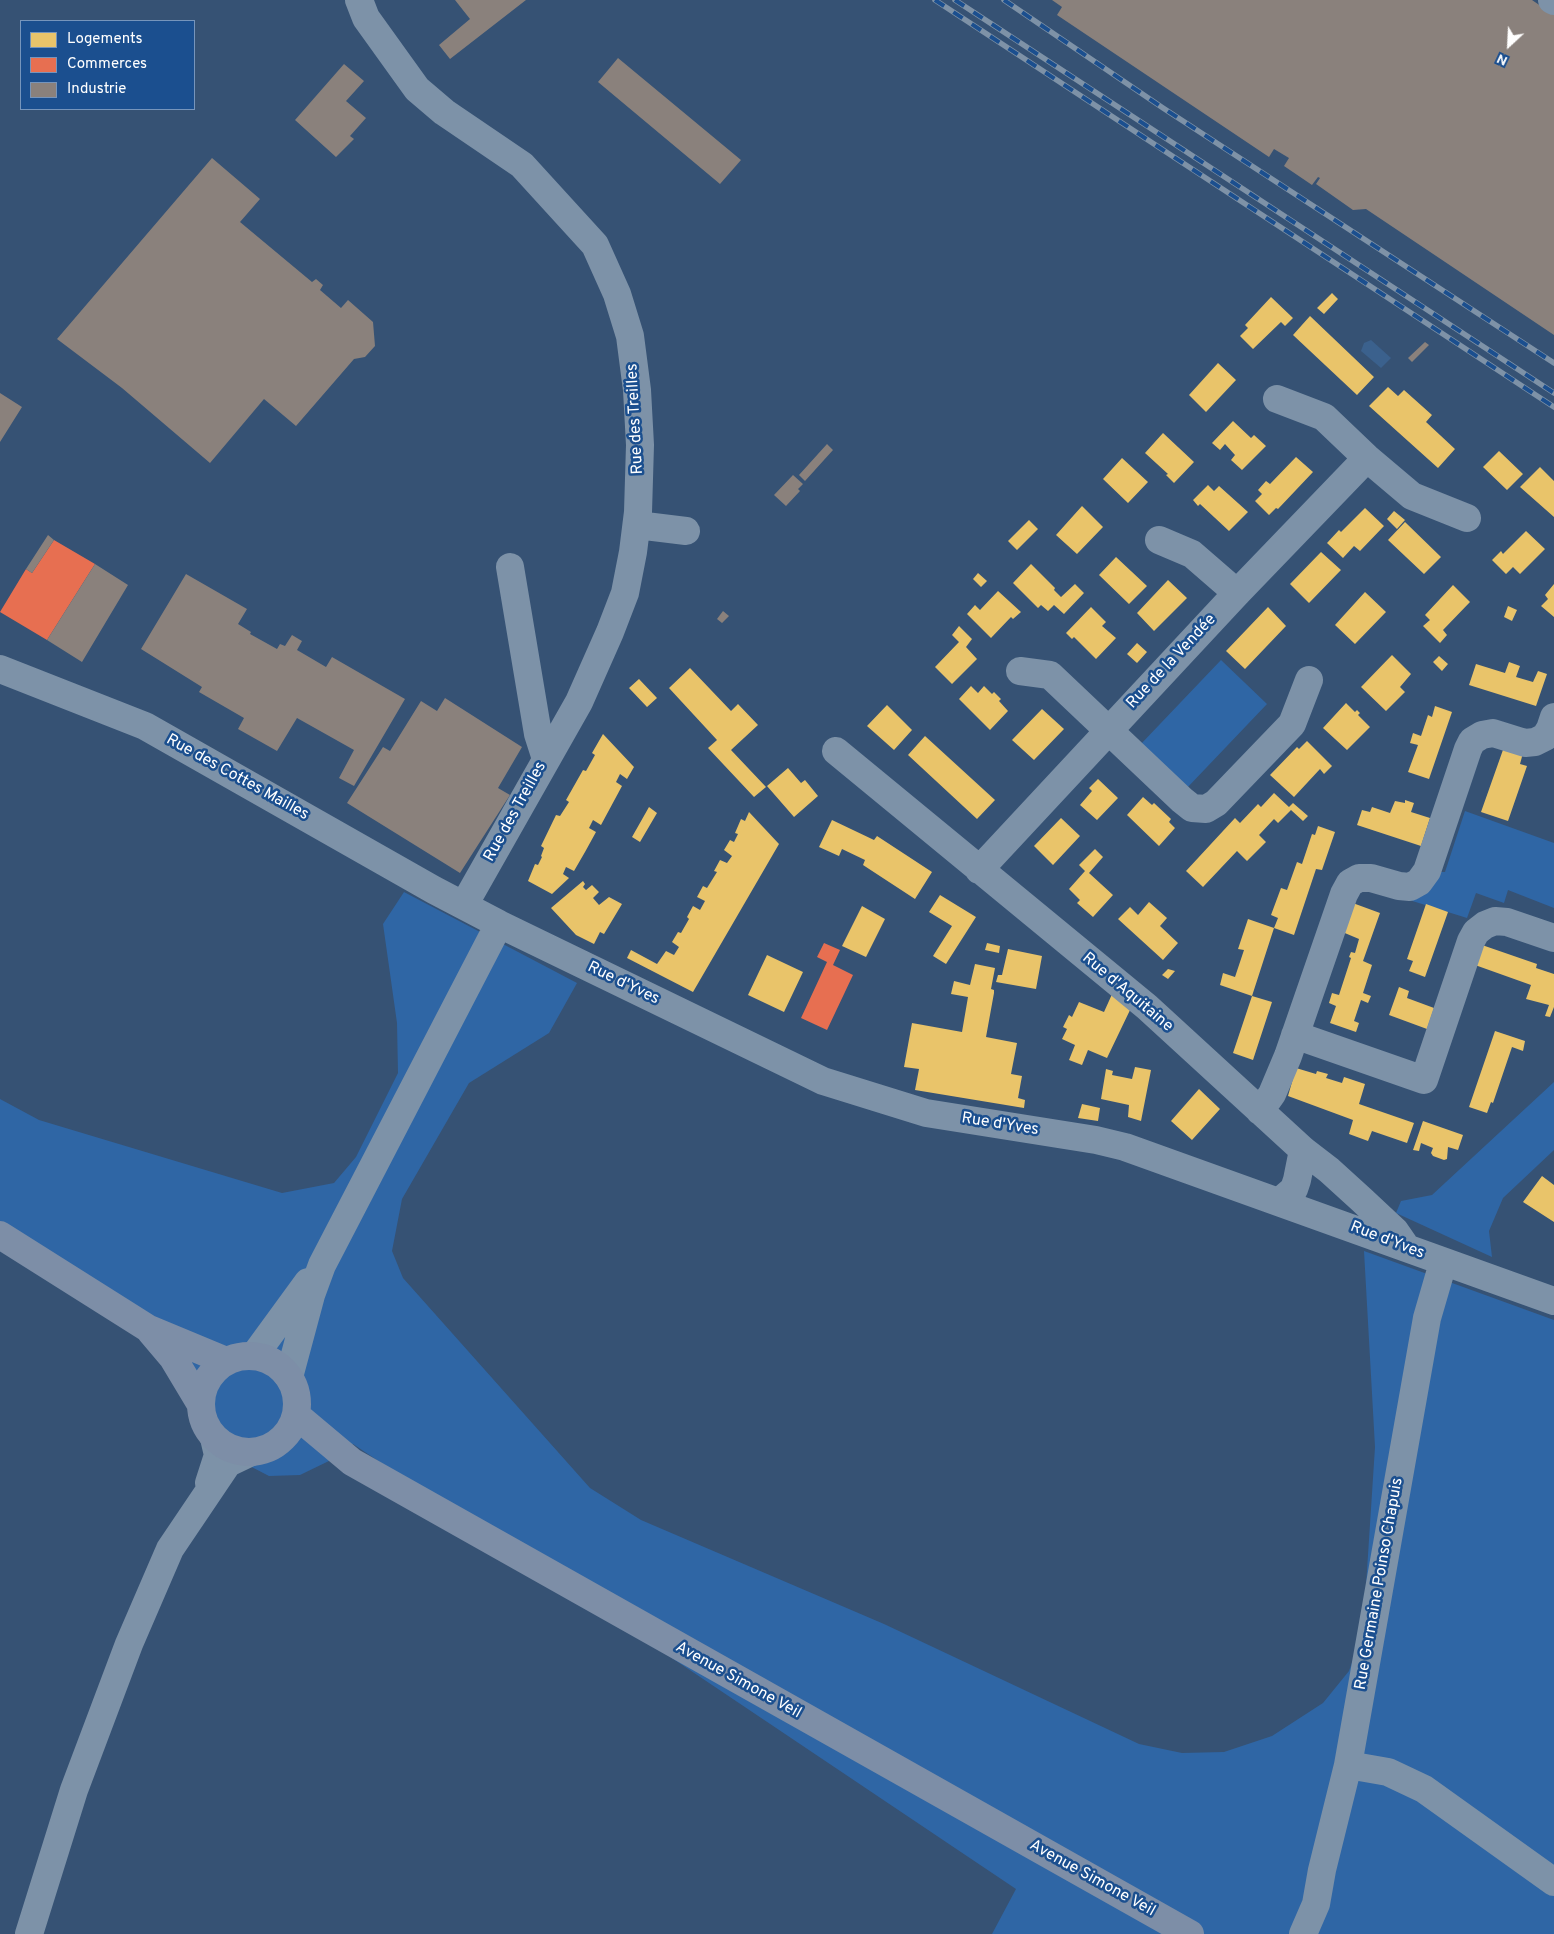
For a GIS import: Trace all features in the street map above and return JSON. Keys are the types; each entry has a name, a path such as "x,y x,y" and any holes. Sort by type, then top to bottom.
{"main road":[{"path":"0,1235 149,1329 226,1361"},
{"path":"149,1329 173,1358 200,1403 202,1416 207,1428 214,1438 229,1448 303,1448 352,1462"},
{"path":"200,1403 205,1383 212,1373 226,1361 239,1357 254,1356 273,1363 288,1377 293,1386 297,1400 296,1415 288,1432 263,1449"},
{"name":"Avenue Simone Veil","path":"296,1415 352,1462 1190,1934"}],"street":[{"name":"Rue des Treilles","path":"359,0 366,18 416,89 444,112 522,164 595,245 618,294 630,336 637,390 640,445 637,525 624,593 610,632 579,702 464,905"},
{"path":"1277,399 1324,417 1412,496 1467,518"},
{"name":"Rue de la Vendée","path":"979,870 1108,729 1368,458"},
{"path":"637,525 686,531"},
{"path":"1159,540 1192,554 1237,593"},
{"path":"510,567 538,734 546,759"},
{"name":"Rue des Cottes Mailles","path":"0,669 145,726 464,905"},
{"path":"1020,671 1050,674 1182,800 1192,808 1206,809 1216,803 1292,724 1310,680"},
{"path":"1260,1111 1272,1094 1296,1035 1344,894 1350,883 1359,878 1370,878 1410,887 1419,882 1427,871 1472,741 1482,735 1493,733 1525,743 1535,742 1544,737 1554,716"},
{"name":"Rue d'Aquitaine","path":"836,752 1147,1007 1303,1150 1329,1170 1395,1231 1407,1248"},
{"name":"Rue d'Yves","path":"464,905 823,1082 926,1113 1096,1140 1125,1147 1407,1248 1443,1263 1554,1301"},
{"path":"1296,1035 1428,1086 1471,942 1476,932 1485,925 1501,922 1554,938"},
{"path":"288,1377 311,1294 322,1265 500,924"},
{"path":"1279,1202 1294,1189 1303,1150"},
{"path":"1310,1213 1324,1199 1328,1189 1329,1170"},
{"name":"Rue Germaine Poinso Chapuis","path":"1303,1934 1316,1904 1322,1870 1348,1764 1427,1318 1443,1263"},
{"path":"254,1356 322,1265"},
{"path":"206,1494 218,1454 214,1438"},
{"path":"29,1934 74,1790 129,1644 170,1549 228,1463 263,1449"},
{"path":"1348,1764 1388,1772 1424,1789 1554,1882"},
{"name":"Rue Germaine Poinso Chapuis","path":"1316,1904 1325,1934"}],"shaded area":[{"path":"1371,340 1391,358 1381,368 1361,351 1364,343"},
{"path":"1221,660 1267,704 1186,789 1140,745"},
{"path":"1465,811 1554,843 1554,908 1508,890 1504,903 1476,893 1467,918 1406,899 1439,872 1445,872"},
{"path":"404,892 577,983 549,1033 469,1083 402,1199 392,1251 403,1278 590,1488 641,1520 884,1624 1139,1744 1182,1753 1224,1752 1272,1736 1323,1703 1349,1671 1363,1632 1375,1447 1364,1251 1554,1320 1554,1934 992,1934 1016,1889 353,1444 331,1460 300,1475 269,1476 242,1462 202,1416 189,1366 0,1231 0,1099 39,1120 282,1193 334,1183 356,1157 398,1073 397,1023 383,924"},
{"path":"1554,1082 1554,1150 1503,1198 1489,1231 1492,1257 1396,1213 1401,1201 1432,1195"}],"building: Logements":[{"path":"1332,293 1338,299 1324,314 1317,308"},
{"path":"1271,297 1293,318 1285,326 1281,322 1253,349 1240,336 1248,328 1245,325"},
{"path":"1310,316 1374,377 1357,395 1293,335"},
{"path":"1218,363 1236,380 1206,412 1189,395"},
{"path":"1388,387 1398,396 1404,390 1432,415 1426,422 1455,449 1438,468 1369,406"},
{"path":"1233,421 1251,438 1254,435 1266,446 1242,470 1231,460 1235,455 1225,444 1220,450 1212,443"},
{"path":"1163,433 1194,462 1174,483 1166,475 1168,474 1145,453"},
{"path":"1499,451 1523,474 1507,490 1483,467"},
{"path":"1296,457 1313,472 1278,509 1276,508 1269,515 1255,501 1262,494 1258,490 1266,481 1270,484"},
{"path":"1122,458 1148,482 1128,503 1103,479"},
{"path":"1540,467 1554,481 1554,517 1520,487"},
{"path":"1208,485 1214,491 1219,486 1248,512 1229,531 1200,504 1198,506 1193,500"},
{"path":"1082,506 1103,527 1077,554 1056,535"},
{"path":"1365,508 1384,526 1360,551 1354,546 1343,558 1327,543"},
{"path":"1394,511 1405,520 1397,529 1387,519"},
{"path":"1029,520 1038,529 1017,550 1008,541"},
{"path":"1405,522 1441,557 1424,574 1388,540"},
{"path":"1526,531 1545,549 1520,574 1513,567 1506,574 1492,560 1501,551 1503,554"},
{"path":"1321,552 1341,570 1309,603 1290,584"},
{"path":"1116,557 1147,586 1129,604 1099,575"},
{"path":"1031,564 1055,588 1054,590 1061,597 1075,584 1084,593 1064,614 1054,605 1048,611 1041,605 1038,608 1013,583"},
{"path":"978,573 987,581 981,587 973,579"},
{"path":"1168,580 1187,598 1154,631 1137,613"},
{"path":"1554,584 1554,617 1541,606 1548,599 1545,595"},
{"path":"1453,585 1470,602 1443,630 1447,635 1440,643 1423,626 1430,620 1425,615"},
{"path":"998,591 1021,612 1013,619 1011,617 991,638 967,614 975,605 980,610"},
{"path":"1365,592 1386,612 1355,644 1335,625"},
{"path":"1508,606 1517,610 1512,621 1504,617"},
{"path":"1091,607 1106,622 1102,626 1116,638 1096,659 1074,637 1072,639 1066,633"},
{"path":"1268,607 1286,626 1245,669 1226,651"},
{"path":"959,626 972,639 966,647 977,659 952,684 935,667 959,642 952,635"},
{"path":"1137,643 1147,652 1137,663 1127,654"},
{"path":"1392,655 1411,674 1400,687 1405,692 1386,711 1361,687"},
{"path":"1439,656 1448,664 1442,671 1433,662"},
{"path":"1509,662 1520,666 1516,677 1533,682 1538,671 1547,674 1536,706 1469,685 1476,664 1505,673"},
{"path":"690,668 731,711 738,704 758,725 731,750 766,787 754,797 708,748 717,740 669,688"},
{"path":"639,679 657,698 647,707 629,688"},
{"path":"971,686 978,693 984,686 992,694 994,692 1008,711 990,730 959,699"},
{"path":"1346,703 1355,712 1357,710 1360,713 1358,715 1370,727 1347,750 1323,728"},
{"path":"887,705 912,730 894,750 867,726"},
{"path":"1435,706 1452,712 1429,779 1408,772 1418,745 1410,743 1413,733 1421,736 1428,715 1432,717"},
{"path":"1042,709 1064,729 1034,760 1012,740"},
{"path":"603,734 634,767 627,779 620,774 616,782 622,786 601,825 593,820 589,828 596,832 585,852 574,871 566,867 563,874 569,878 552,894 528,881 535,864 538,865 542,857 544,848 541,846 556,815 560,816 569,802 566,800 583,770 586,771 595,755 592,753"},
{"path":"925,736 995,800 977,819 908,755"},
{"path":"1307,741 1332,766 1324,774 1320,769 1294,797 1270,775 1297,747 1299,749"},
{"path":"1504,747 1523,753 1520,764 1527,766 1508,821 1481,812"},
{"path":"788,768 801,783 805,780 818,796 794,817 767,786"},
{"path":"1098,779 1118,798 1097,820 1080,805 1092,791 1089,788"},
{"path":"1274,793 1289,807 1293,803 1308,816 1303,821 1291,810 1278,823 1274,819 1259,835 1266,842 1247,861 1237,851 1203,887 1186,871 1235,818 1240,823 1258,804 1261,807"},
{"path":"1143,797 1152,805 1154,803 1171,819 1169,822 1175,828 1159,846 1127,815"},
{"path":"1405,800 1414,803 1411,812 1430,818 1421,846 1357,825 1362,810 1370,812 1372,807 1390,813 1395,801 1405,803"},
{"path":"649,807 657,813 640,842 632,837"},
{"path":"749,812 779,844 693,992 627,958 631,950 657,964 666,951 674,955 679,947 672,942 678,932 681,933 689,919 687,917 693,906 700,910 705,901 697,897 703,886 707,888 717,872 714,871 720,860 727,863 732,856 724,850 730,840 734,842 738,834 735,833 741,819 745,821"},
{"path":"1061,818 1080,836 1053,865 1034,846"},
{"path":"832,820 874,840 877,836 932,872 915,899 863,865 865,860 842,849 839,856 819,847"},
{"path":"1318,826 1335,832 1322,870 1316,869 1294,935 1274,928 1278,918 1271,915 1281,888 1287,890 1297,862 1302,864 1312,834 1315,835"},
{"path":"1095,849 1103,857 1089,873 1113,895 1093,917 1077,903 1080,900 1069,889 1085,871 1079,865"},
{"path":"583,881 585,884 583,887 586,890 592,885 599,892 593,898 599,905 609,897 622,904 604,934 600,932 594,944 576,935 551,908"},
{"path":"940,895 976,917 946,964 933,956 952,926 929,912"},
{"path":"1149,902 1167,918 1160,926 1178,943 1163,960 1118,919 1130,907 1138,915"},
{"path":"1350,902 1380,913 1363,961 1372,965 1363,993 1371,996 1368,1003 1361,1000 1354,1021 1359,1023 1356,1032 1330,1023 1336,1006 1329,1003 1332,993 1339,995 1351,958 1349,957 1351,952 1355,953 1359,939 1340,931"},
{"path":"1426,904 1448,912 1425,977 1409,971 1413,961 1407,959"},
{"path":"862,906 885,919 866,957 842,946"},
{"path":"1248,919 1274,928 1252,996 1220,985 1223,973 1235,977 1244,950 1238,949"},
{"path":"987,943 1000,946 999,953 985,950"},
{"path":"1482,945 1537,964 1536,968 1554,974 1554,1007 1550,1017 1545,1016 1549,1005 1526,999 1531,985 1475,965"},
{"path":"1008,949 1042,956 1036,989 996,982 998,975 1002,975"},
{"path":"767,955 803,972 784,1012 748,995"},
{"path":"975,964 995,968 991,989 994,990 994,993 986,1037 1017,1043 1011,1074 1022,1076 1018,1098 1025,1100 1024,1108 915,1090 919,1069 904,1067 912,1023 962,1032 968,997 951,994 954,981 970,985"},
{"path":"1168,969 1175,971 1168,979 1162,975"},
{"path":"1399,987 1409,991 1407,998 1434,1008 1427,1029 1389,1015"},
{"path":"1113,992 1131,1008 1107,1058 1088,1050 1082,1065 1069,1060 1075,1045 1062,1039 1067,1029 1063,1027 1069,1015 1072,1017 1079,1002 1104,1012"},
{"path":"1252,996 1272,1002 1253,1060 1233,1053"},
{"path":"1495,1031 1525,1041 1523,1051 1512,1047 1493,1103 1491,1102 1487,1113 1469,1107"},
{"path":"1135,1067 1151,1070 1141,1121 1128,1117 1129,1105 1101,1099 1106,1069 1113,1071 1112,1075 1132,1079"},
{"path":"1296,1068 1316,1074 1317,1071 1328,1074 1326,1078 1342,1083 1344,1077 1365,1084 1359,1104 1414,1123 1407,1143 1372,1131 1368,1141 1349,1134 1353,1120 1288,1096"},
{"path":"1199,1089 1220,1109 1192,1140 1171,1121"},
{"path":"1082,1104 1100,1108 1098,1121 1078,1118"},
{"path":"1423,1121 1463,1135 1458,1150 1448,1147 1447,1159 1444,1160 1433,1156 1431,1153 1433,1148 1421,1143 1419,1151 1413,1150"},
{"path":"1542,1176 1554,1185 1554,1222 1523,1202"}],"building: Commerces":[{"path":"54,540 95,564 47,640 0,612 26,569 32,573"},
{"path":"824,943 840,950 833,965 853,975 827,1030 801,1018 827,962 817,957"}],"building: Industrie":[{"path":"455,0 526,0 450,59 439,45 470,19"},
{"path":"1052,0 1532,0 1554,15 1554,335 1366,209 1353,210 1316,184 1320,178 1318,177 1312,185 1284,166 1289,158 1274,149 1269,157 1057,15 1062,7"},
{"path":"618,58 741,160 720,184 598,82"},
{"path":"344,64 364,81 346,101 366,118 350,136 354,139 336,157 295,120"},
{"path":"212,158 260,199 240,222 312,282 316,279 323,285 320,290 341,308 348,300 373,322 375,346 365,357 354,359 296,426 264,399 210,463 122,388 57,339"},
{"path":"1425,342 1429,345 1412,362 1408,358"},
{"path":"0,393 22,407 0,442"},
{"path":"827,444 833,450 805,481 799,475"},
{"path":"793,475 803,484 798,489 800,491 786,506 774,495"},
{"path":"48,535 54,540 32,573 26,569"},
{"path":"95,564 128,585 82,662 47,640"},
{"path":"186,574 247,609 238,624 251,632 250,634 277,649 280,644 285,646 292,635 302,641 297,650 326,667 332,657 405,699 354,786 339,778 354,750 297,718 277,751 238,729 244,718 199,692 202,687 141,649"},
{"path":"723,611 729,616 722,623 717,619"},
{"path":"445,698 522,747 498,788 510,795 460,873 347,803 383,747 390,751 421,701 437,711"}],"railway":[{"path":"935,0 1554,407"},
{"path":"955,0 1554,393"},
{"path":"1004,0 1163,108 1554,363"}]}
